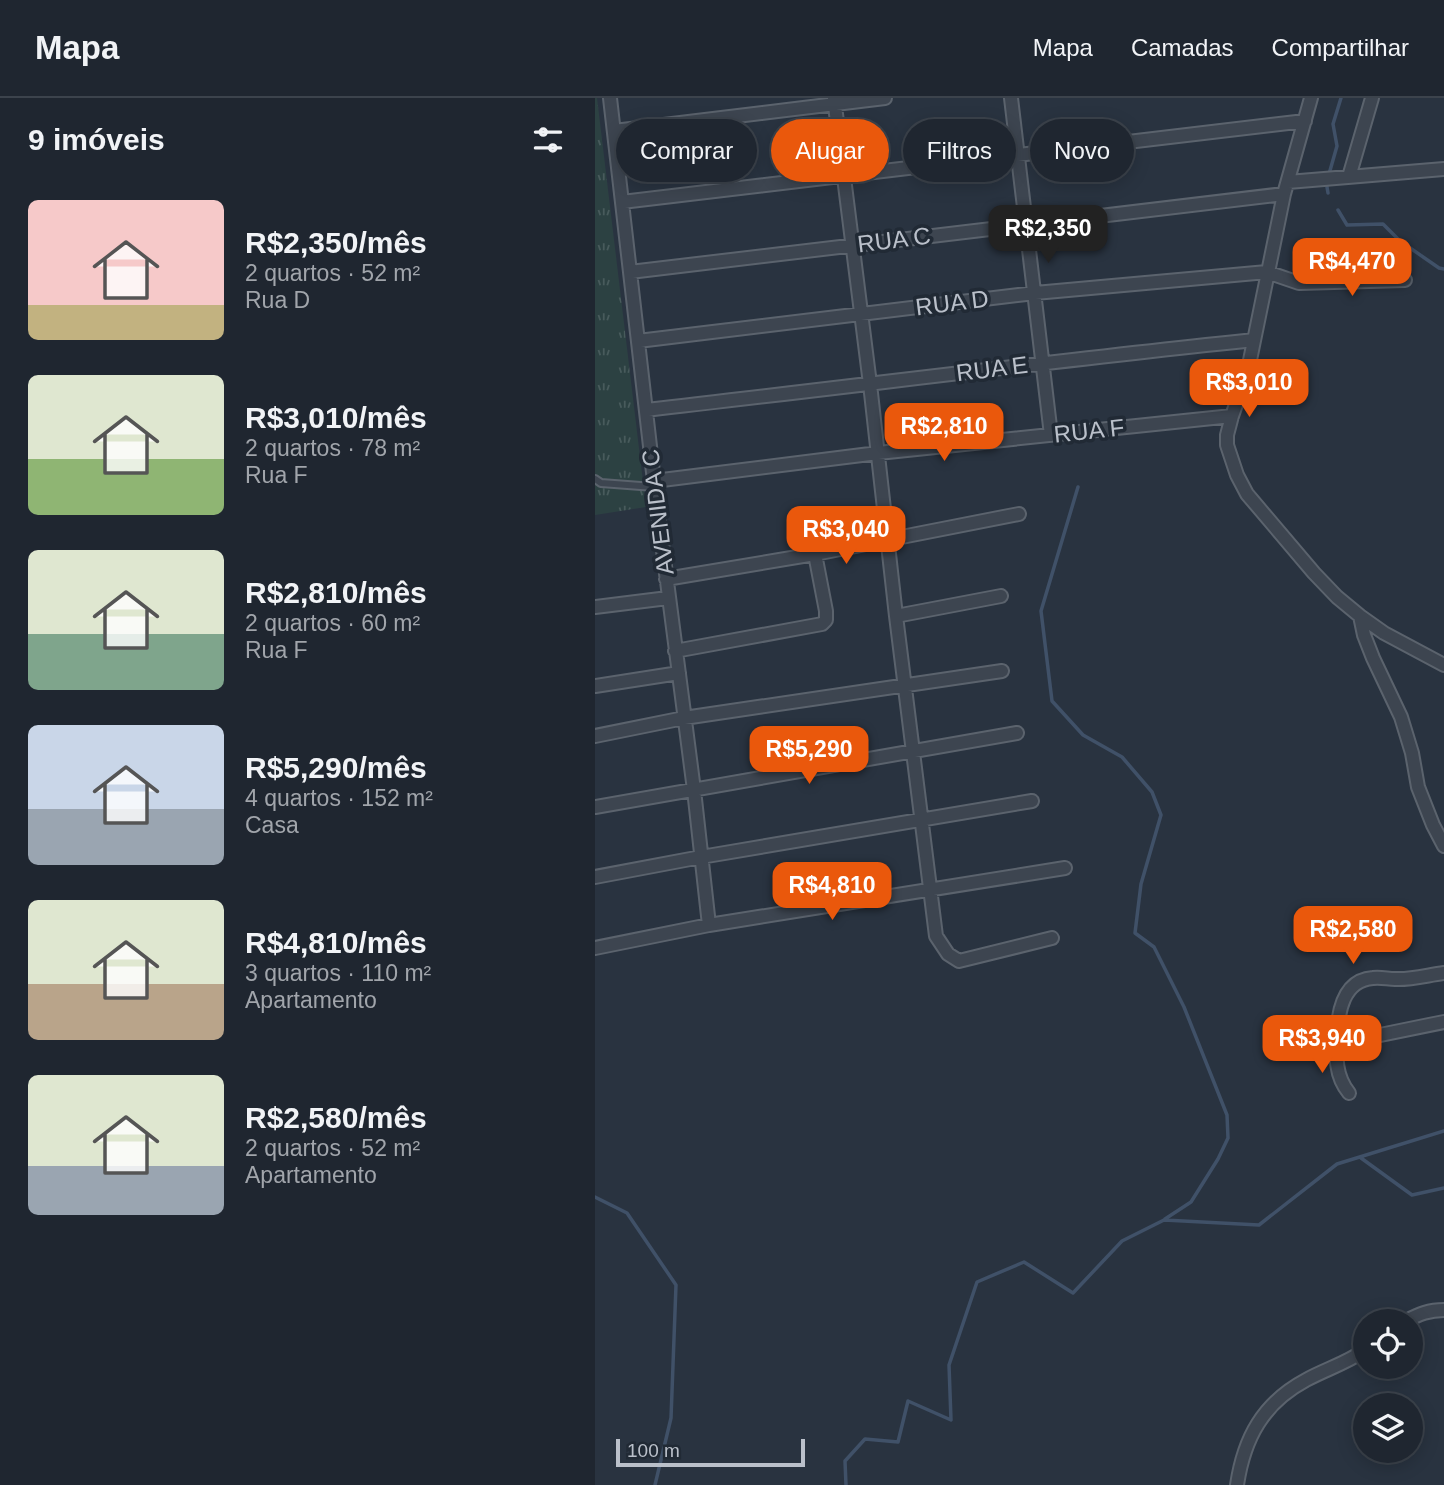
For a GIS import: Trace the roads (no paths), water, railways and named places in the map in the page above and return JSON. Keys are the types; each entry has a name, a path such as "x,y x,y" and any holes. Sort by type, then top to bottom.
{"street":[{"name":"AVENIDA C","path":"610,98 654,484 709,925"},
{"path":"614,131 835,101 885,98"},
{"path":"1011,98 1051,435"},
{"path":"1311,98 1286,188 1248,369 1232,416 1227,445 1247,494 1337,597 1384,633 1444,665"},
{"path":"1349,177 1371,98"},
{"path":"835,101 837,119"},
{"path":"889,170 1305,121"},
{"name":"RUA C","path":"630,272 1026,225 1349,177 1444,169"},
{"path":"622,202 786,182"},
{"path":"845,182 936,936 948,954 959,961 1052,938"},
{"path":"1267,272 1299,282 1405,280"},
{"name":"RUA D","path":"638,341 1035,293 1267,272"},
{"name":"RUA E","path":"646,410 1043,362 1254,340"},
{"name":"RUA F","path":"654,484 878,453 1232,416"},
{"path":"666,579 887,541 1019,514"},
{"path":"675,651 822,624 826,620 827,611 815,554"},
{"path":"896,616 1001,596"},
{"path":"595,607 668,598"},
{"path":"1360,616 1364,635 1401,717 1412,753 1418,787 1444,846"},
{"path":"595,736 684,718 1002,671"},
{"path":"595,686 678,673"},
{"path":"595,807 1017,733"},
{"path":"595,877 1032,801"},
{"path":"595,948 709,925 1065,868"},
{"path":"1349,1093 1340,1077 1335,1056 1338,1012 1347,993 1357,983 1371,978 1396,979 1444,973"},
{"path":"1336,1044 1444,1022"},
{"path":"1423,1312 1444,1310"},
{"path":"1237,1485 1247,1444 1276,1401 1294,1387 1353,1357"}],"lane":[{"path":"595,479 601,483 654,484"}],"waterway":[{"path":"1329,174 1337,146 1333,124 1341,98"},
{"path":"1326,181 1328,193"},
{"path":"1338,210 1347,225 1383,224 1400,241 1444,269"},
{"path":"1078,487 1041,611 1052,701 1083,735 1122,757 1152,792 1161,815 1141,884 1135,933 1154,947 1184,1007 1227,1115 1228,1138 1218,1159 1191,1202 1165,1219"},
{"path":"846,1485 845,1461 865,1439 898,1442 908,1401 951,1420 949,1365 977,1282 1024,1262 1073,1293 1122,1241 1164,1220 1259,1225 1337,1164 1444,1131"},
{"path":"1361,1158 1412,1195 1444,1188"},
{"path":"595,1197 627,1213 676,1285 671,1418 655,1485"}]}
